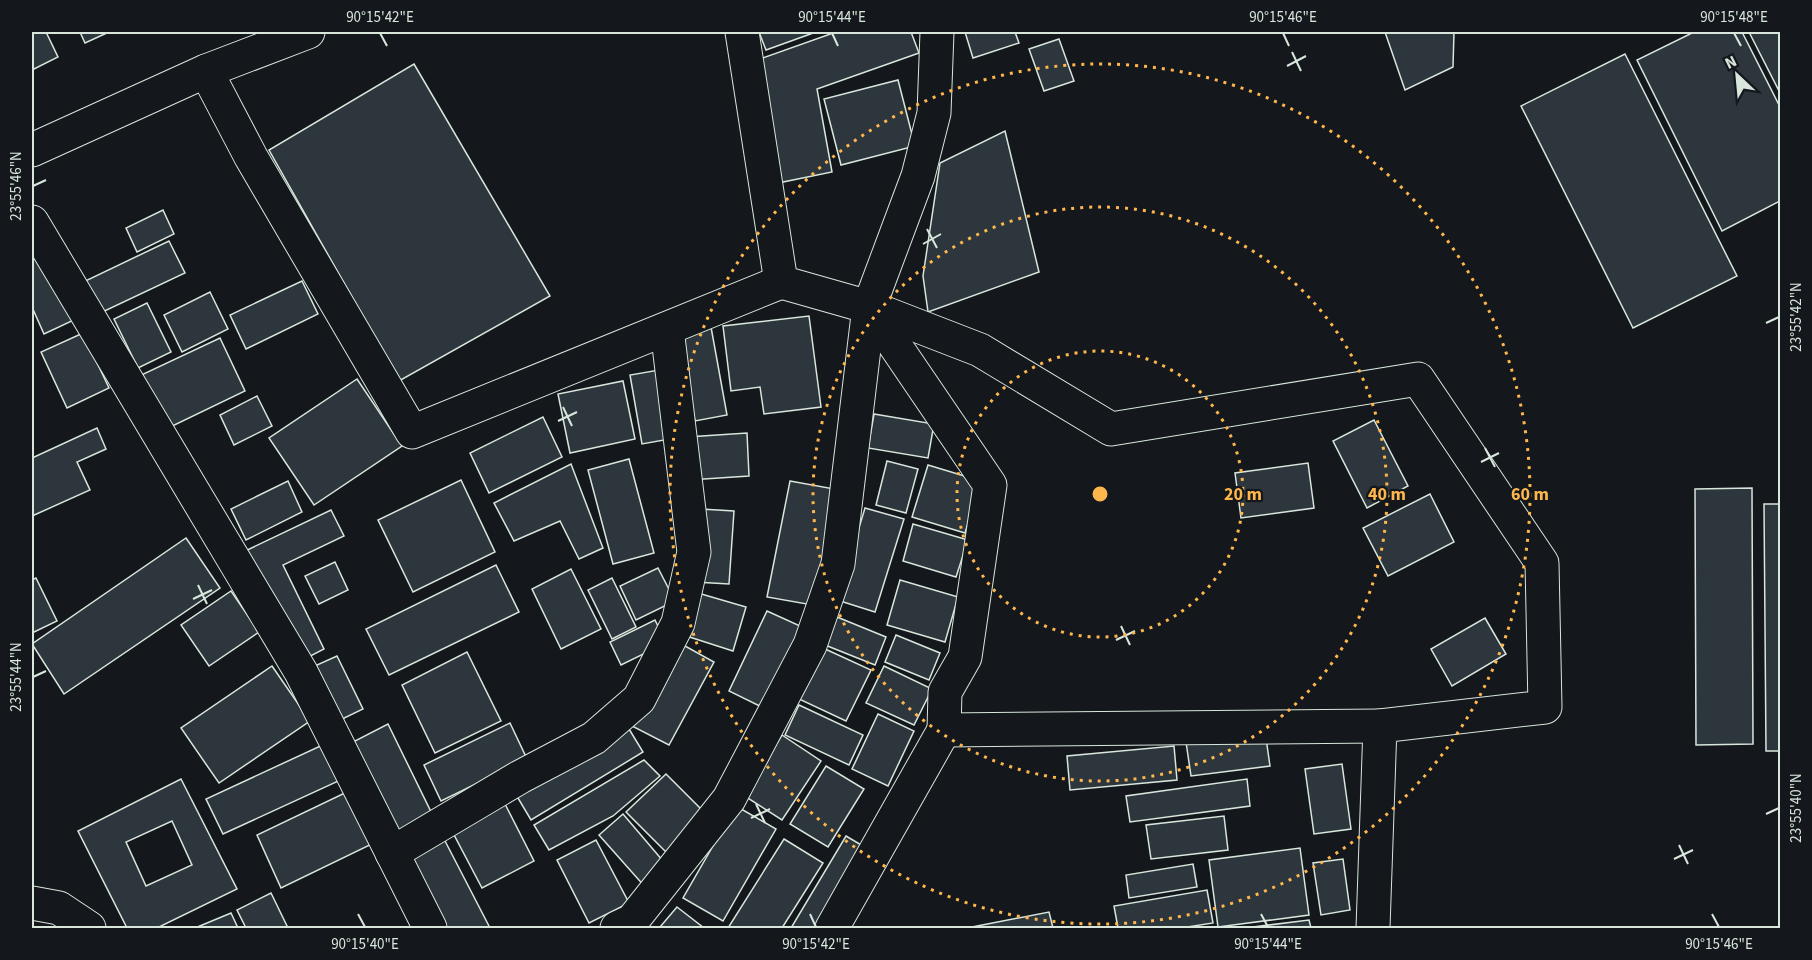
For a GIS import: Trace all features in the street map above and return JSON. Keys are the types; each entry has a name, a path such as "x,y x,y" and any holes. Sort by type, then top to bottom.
{"street":[{"path":"32,150 206,71 308,32"},
{"path":"742,32 781,282"},
{"path":"617,928 632,921 729,799 810,645 838,564 869,307 918,177 934,113 937,32"},
{"path":"206,71 251,157 412,432 781,282 869,307 980,350 1111,429 1418,379 1542,563 1545,707 1380,726 944,730"},
{"path":"32,222 301,672 430,928"},
{"path":"832,928 944,730 945,692 965,657 990,485 869,307"},
{"path":"392,853 520,777 594,738 639,699 678,623 694,552 667,329"},
{"path":"1373,928 1380,726"},
{"path":"32,903 59,908 89,928"}],"building":[{"path":"32,32 46,32 58,57 32,70"},
{"path":"80,32 109,32 85,43"},
{"path":"759,32 816,32 766,50"},
{"path":"836,32 911,32 919,53 817,89 832,172 778,183 757,60"},
{"path":"965,32 1015,32 1019,43 973,58"},
{"path":"1385,32 1454,32 1453,67 1405,90"},
{"path":"1694,32 1742,32 1780,107 1780,201 1722,231 1637,60"},
{"path":"1749,32 1780,32 1780,93"},
{"path":"1059,39 1074,81 1044,91 1029,49"},
{"path":"1625,54 1737,276 1633,328 1521,106"},
{"path":"414,64 550,296 399,381 269,150"},
{"path":"898,80 915,146 841,165 824,99"},
{"path":"1005,131 1039,272 928,312 923,276 940,163"},
{"path":"163,210 174,234 137,252 126,228"},
{"path":"169,241 185,273 94,316 79,284"},
{"path":"32,247 76,319 44,334 32,307"},
{"path":"302,281 318,314 246,349 230,315"},
{"path":"210,292 228,329 182,352 164,315"},
{"path":"147,303 171,352 138,368 114,319"},
{"path":"809,316 821,407 764,414 760,387 731,391 723,326"},
{"path":"711,327 727,415 695,421 678,333"},
{"path":"83,333 109,388 67,408 41,352"},
{"path":"220,338 245,391 162,431 137,377"},
{"path":"659,370 670,439 642,444 630,375"},
{"path":"357,379 402,446 314,505 269,438"},
{"path":"623,381 635,439 570,453 558,394"},
{"path":"257,396 272,426 234,445 220,415"},
{"path":"874,414 934,424 928,458 868,448"},
{"path":"543,417 562,457 489,493 470,453"},
{"path":"1374,420 1408,486 1367,508 1333,441"},
{"path":"97,428 106,449 77,462 90,490 32,516 32,458"},
{"path":"747,433 749,476 689,480 687,437"},
{"path":"629,459 654,553 613,564 588,470"},
{"path":"887,461 918,469 906,513 876,505"},
{"path":"1308,463 1314,508 1241,518 1235,473"},
{"path":"571,464 603,548 579,559 560,521 514,541 494,503"},
{"path":"928,465 981,481 965,533 912,517"},
{"path":"461,480 495,552 413,592 378,520"},
{"path":"288,481 302,512 246,540 231,509"},
{"path":"790,481 840,490 818,606 767,597"},
{"path":"1752,488 1753,744 1696,745 1695,489"},
{"path":"1430,494 1454,542 1388,576 1363,528"},
{"path":"1764,504 1780,504 1780,751 1766,751"},
{"path":"865,508 904,519 875,612 837,600"},
{"path":"701,509 734,511 729,584 695,582"},
{"path":"331,510 344,536 283,565 324,649 297,663 243,552"},
{"path":"913,524 968,540 956,577 903,561"},
{"path":"186,538 220,588 64,694 32,644"},
{"path":"335,562 348,590 319,604 305,576"},
{"path":"496,565 519,612 389,675 366,629"},
{"path":"658,568 675,601 636,620 620,586"},
{"path":"571,569 601,629 561,649 532,589"},
{"path":"36,578 57,621 32,633 32,580"},
{"path":"612,578 636,627 612,639 588,590"},
{"path":"900,580 958,597 945,642 887,625"},
{"path":"231,591 259,632 209,666 181,625"},
{"path":"691,591 746,607 733,651 677,633"},
{"path":"767,611 809,630 770,711 729,691"},
{"path":"837,617 886,637 875,665 825,645"},
{"path":"1485,618 1506,654 1452,686 1431,649"},
{"path":"655,620 666,643 621,665 610,642"},
{"path":"896,635 940,653 929,680 885,662"},
{"path":"676,641 714,662 669,745 630,725"},
{"path":"823,648 871,670 846,721 799,699"},
{"path":"467,652 501,721 435,753 402,685"},
{"path":"337,656 363,709 334,723 308,669"},
{"path":"272,666 310,721 219,783 181,728"},
{"path":"884,666 932,689 914,725 866,703"},
{"path":"799,705 863,735 849,765 785,735"},
{"path":"878,714 914,731 888,786 852,769"},
{"path":"510,723 527,759 441,801 424,765"},
{"path":"388,724 435,820 398,840 351,743"},
{"path":"626,724 643,752 531,820 515,793"},
{"path":"1265,731 1270,766 1191,776 1186,742"},
{"path":"782,735 821,761 782,820 743,795"},
{"path":"329,742 345,778 223,834 206,799"},
{"path":"1174,746 1177,780 1070,790 1067,756"},
{"path":"644,760 660,776 613,816 549,850 534,825"},
{"path":"1342,764 1351,829 1314,834 1305,769"},
{"path":"826,766 864,789 828,847 790,824"},
{"path":"666,774 710,818 670,856 626,812"},
{"path":"181,779 237,889 157,928 127,928 78,831","holes":["172,821 192,865 146,886 126,842"]},
{"path":"1247,779 1250,806 1130,822 1126,796"},
{"path":"351,790 376,842 281,888 257,835"},
{"path":"505,804 534,861 482,888 452,831"},
{"path":"736,806 776,829 723,921 683,898"},
{"path":"623,814 669,868 646,888 599,835"},
{"path":"1224,816 1228,850 1151,859 1146,825"},
{"path":"846,836 868,849 821,928 791,928"},
{"path":"444,839 490,928 436,928 402,861"},
{"path":"784,839 823,863 782,928 728,928"},
{"path":"596,840 629,903 589,923 557,860"},
{"path":"1300,848 1309,915 1218,927 1209,860"},
{"path":"1343,859 1350,910 1321,915 1313,863"},
{"path":"1193,864 1197,887 1129,898 1126,875"},
{"path":"1207,890 1213,923 1181,928 1118,928 1114,906"},
{"path":"271,893 288,928 246,928 237,910"},
{"path":"677,907 704,928 660,927"},
{"path":"1049,912 1053,928 972,927"},
{"path":"231,913 238,928 195,928"},
{"path":"1309,920 1311,928 1245,928"}]}
